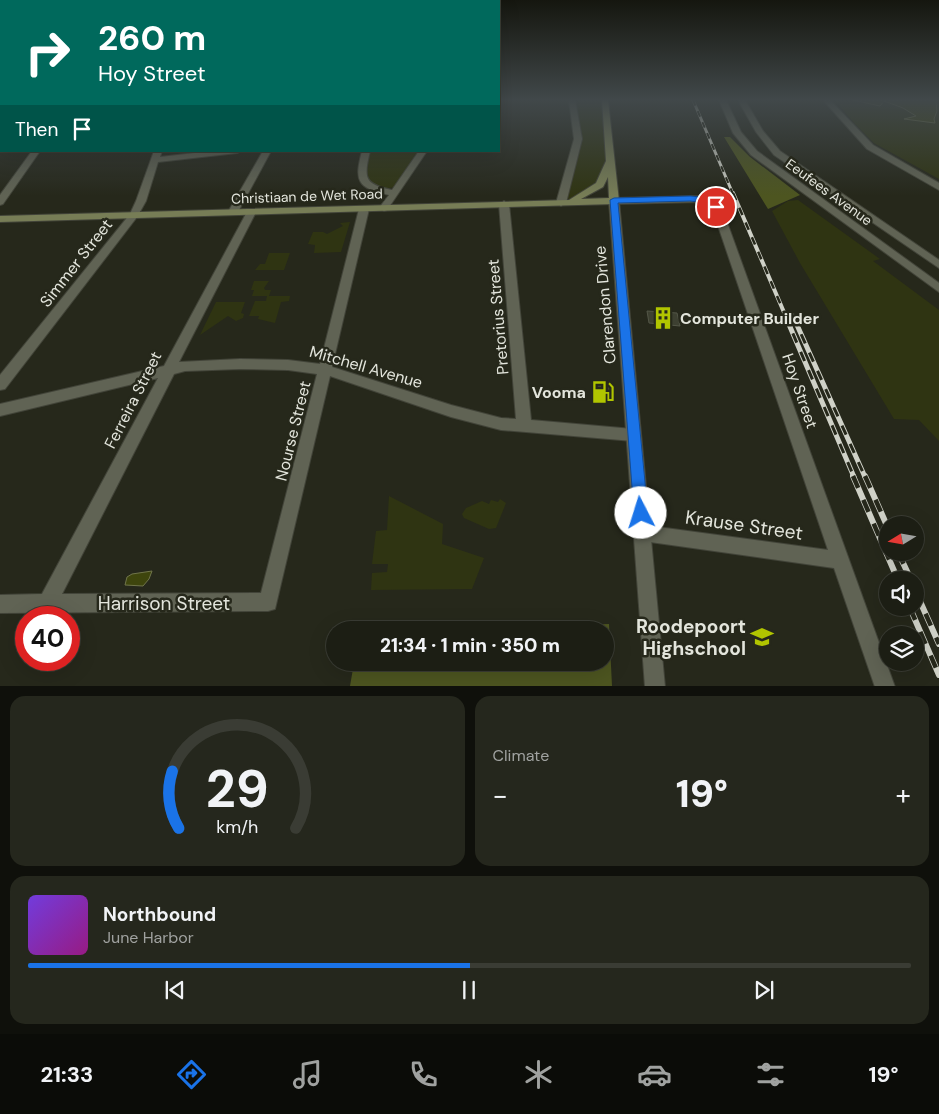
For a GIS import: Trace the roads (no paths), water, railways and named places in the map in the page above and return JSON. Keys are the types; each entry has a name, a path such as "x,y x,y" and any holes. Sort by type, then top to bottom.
{"main road":[{"name":"Clarendon Drive","path":"607,132 614,200"},
{"path":"563,202 590,192 600,185 610,160"},
{"name":"Christiaan de Wet Road","path":"0,220 614,200"}],"street":[{"path":"563,202 578,139 577,132"},
{"name":"Eeufees Avenue","path":"737,132 754,153 939,288"},
{"name":"Eeufees Avenue","path":"760,132 777,153 939,265"},
{"path":"856,132 870,147 939,187"},
{"path":"0,202 35,152"},
{"path":"157,156 221,152"},
{"path":"233,212 265,152"},
{"path":"366,152 361,172 362,178 375,188 394,193"},
{"path":"384,208 423,152"},
{"name":"Simmer Street","path":"0,385 134,215 142,201 157,156"},
{"name":"Hoy Street","path":"614,200 690,198 709,200 720,214 885,686"},
{"name":"Clarendon Drive","path":"614,200 655,686"},
{"name":"Pretorius Street","path":"504,204 524,427"},
{"name":"Nourse Street","path":"268,602 364,208"},
{"name":"Ferreira Street","path":"48,604 251,212"},
{"name":"Mitchell Avenue","path":"0,410 169,369 240,364 302,365 326,370 451,412 501,424 634,435"},
{"name":"Krause Street","path":"643,533 840,560"},
{"name":"Harrison Street","path":"0,604 268,602"}],"railway":[{"path":"707,132 733,194"},
{"path":"733,193 786,317"},
{"path":"785,315 854,477"},
{"path":"793,316 865,477"},
{"path":"853,476 894,571"},
{"path":"865,476 883,516"},
{"path":"902,561 907,571"},
{"path":"924,610 939,644"},
{"path":"913,616 939,675"}],"place":[{"name":"Computer Builder","path":"663,318"},
{"name":"Vooma","path":"603,392"},
{"name":"Roodepoort Highschool","path":"762,637"}]}
